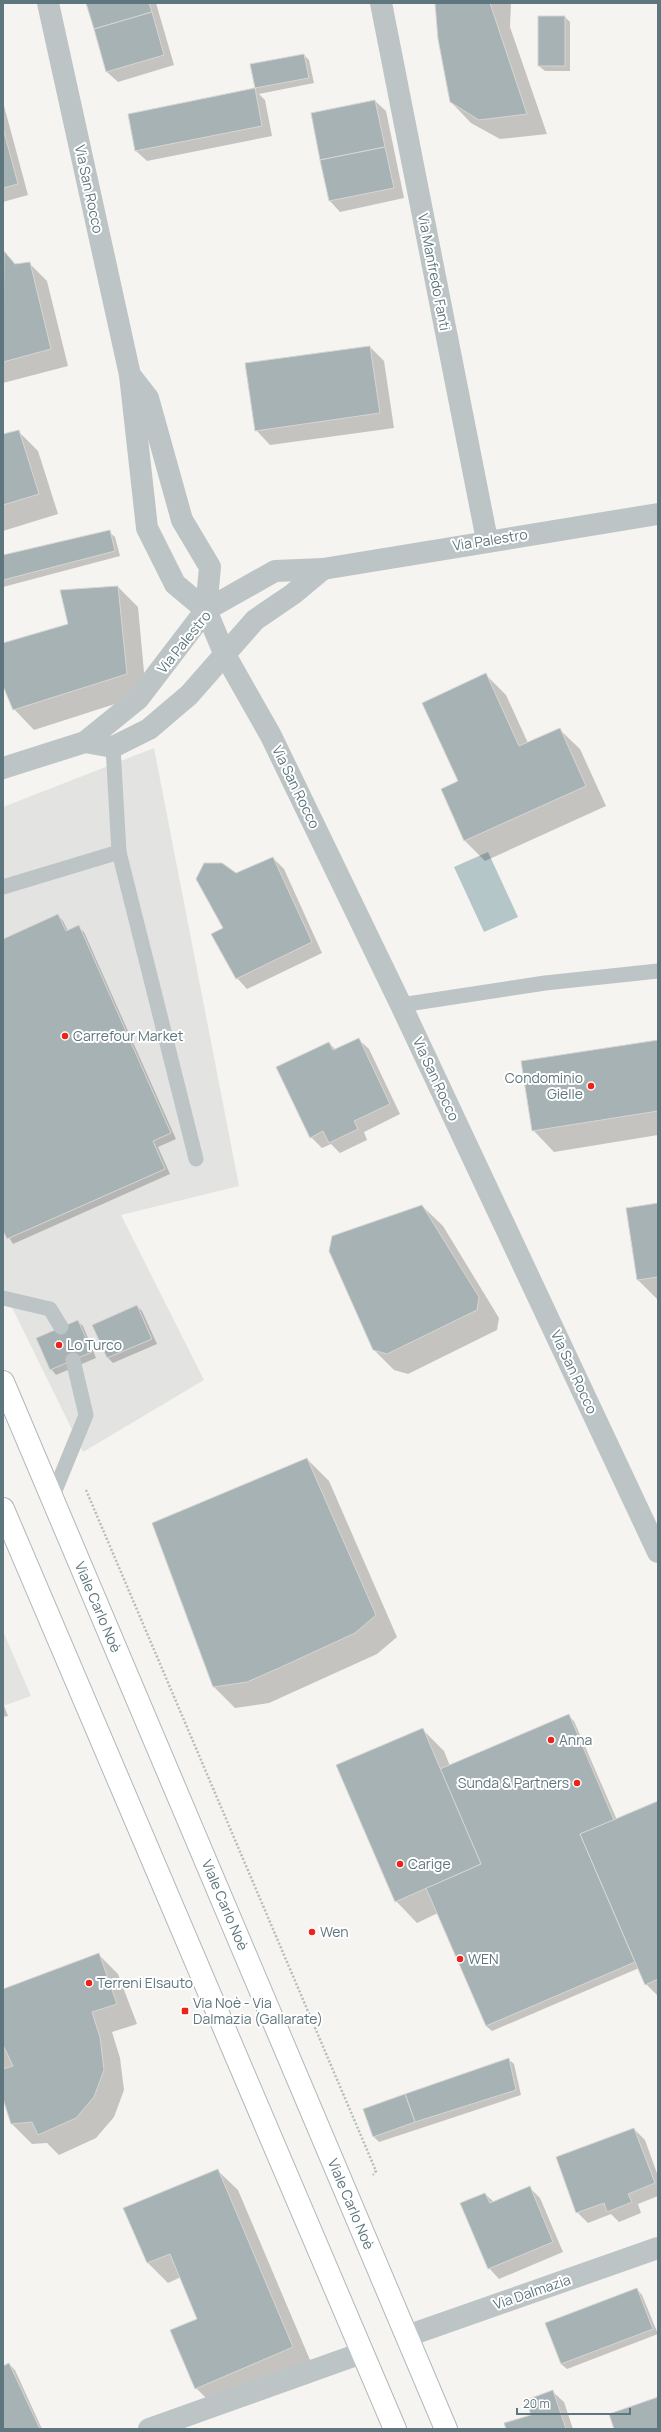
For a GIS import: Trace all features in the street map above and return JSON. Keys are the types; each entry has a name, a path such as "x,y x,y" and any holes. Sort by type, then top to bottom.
{"main road":[{"name":"Viale Carlo Noè","path":"3,1382 446,2429"},
{"path":"3,1509 395,2429"}],"street":[{"name":"Via San Rocco","path":"48,3 130,375 147,528 175,584 206,610 224,653 271,736 401,1005 658,1552"},
{"name":"Via Manfredo Fanti","path":"381,3 487,540"},
{"name":"Via San Rocco","path":"130,375 148,398 182,520 210,567 206,610"},
{"name":"Via Palestro","path":"3,768 85,742 138,700 206,610 275,571 323,569 487,540 658,514"},
{"name":"Via Palestro","path":"85,742 113,746 149,729 188,695 255,620 293,594 323,569"},
{"name":"Via Dalmazia","path":"407,2336 658,2248"},
{"path":"149,2429 362,2353"}],"lane":[{"path":"113,746 120,852 196,1159"},
{"path":"3,887 120,852"},
{"path":"401,1005 545,983 658,971"},
{"path":"3,1298 50,1309 61,1327"},
{"path":"52,1498 86,1415 72,1360"}],"path":[{"path":"70,1453 376,2171 350,2202"}],"shaded area":[{"path":"154,748 239,1186 121,1215 204,1380 83,1452 3,1289 3,807"},
{"path":"488,852 518,917 484,932 454,867"},
{"path":"3,1631 31,1696 3,1706"}],"building":[{"path":"86,3 149,3 152,12 94,29"},
{"path":"435,3 490,3 527,114 479,120 450,102 438,39"},
{"path":"152,12 164,55 106,72 94,29"},
{"path":"538,16 565,16 565,66 538,66"},
{"path":"304,54 309,78 255,88 250,64"},
{"path":"255,88 262,126 135,151 128,114"},
{"path":"375,100 385,147 320,160 311,113"},
{"path":"3,128 18,184 3,188"},
{"path":"385,147 394,188 329,201 320,160"},
{"path":"4,251 15,264 30,262 51,349 3,362"},
{"path":"370,346 380,413 255,431 245,363"},
{"path":"19,430 39,494 3,505 3,434"},
{"path":"110,530 115,551 3,580 3,555"},
{"path":"118,586 127,674 13,710 3,686 3,643 68,624 60,590"},
{"path":"486,673 519,746 560,728 586,786 464,841 441,789 458,781 422,703"},
{"path":"273,857 312,942 236,979 211,934 223,928 196,879 204,863 222,863 236,873"},
{"name":"Carrefour Market","path":"58,914 66,931 79,925 171,1133 153,1141 165,1169 7,1239 3,1231 3,939"},
{"path":"359,1038 390,1104 354,1121 358,1129 329,1143 323,1131 310,1138 276,1067 329,1042 333,1050"},
{"name":"Condominio Gielle","path":"658,1040 658,1111 532,1131 521,1061"},
{"path":"658,1203 658,1277 637,1280 626,1208"},
{"path":"422,1205 479,1297 477,1310 387,1354 373,1350 329,1251 332,1236"},
{"path":"137,1305 152,1339 107,1358 92,1325"},
{"path":"78,1320 92,1352 50,1370 36,1338"},
{"path":"307,1458 376,1615 355,1633 279,1668 247,1682 213,1687 152,1523"},
{"path":"569,1714 614,1820 580,1834 635,1962 486,2026 426,1888 481,1864 440,1769"},
{"path":"423,1728 481,1864 395,1902 336,1765"},
{"path":"658,1801 658,1979 645,1985 580,1834"},
{"path":"99,1953 117,2004 92,2012 100,2037 104,2070 94,2097 76,2118 38,2135 32,2122 11,2124 3,2099 3,2069 13,2066 3,2045 3,1989"},
{"path":"509,2058 516,2090 415,2122 405,2094"},
{"path":"405,2094 415,2122 373,2137 363,2109"},
{"path":"634,2128 655,2183 628,2194 632,2202 607,2212 604,2203 576,2213 556,2157"},
{"path":"218,2169 293,2347 195,2389 170,2330 197,2319 170,2254 147,2263 123,2208"},
{"path":"530,2186 553,2242 488,2269 460,2203 485,2193 490,2203"},
{"path":"637,2288 653,2329 561,2364 545,2323"},
{"path":"9,2363 40,2429 3,2429 3,2366"},
{"path":"553,2390 566,2429 506,2429 504,2423 531,2415 526,2400"},
{"path":"658,2397 658,2429 614,2429 609,2414"}],"place":[{"name":"Carrefour Market","path":"65,1036"},
{"name":"Condominio Gielle","path":"591,1086"},
{"name":"Lo Turco","path":"59,1345"},
{"name":"Anna","path":"551,1740"},
{"name":"Sunda & Partners","path":"577,1783"},
{"name":"Carige","path":"400,1864"},
{"name":"Wen","path":"312,1932"},
{"name":"WEN","path":"460,1959"},
{"name":"Terreni Elsauto","path":"89,1983"},
{"name":"Via Noè - Via Dalmazia (Gallarate)","path":"185,2011"}]}
